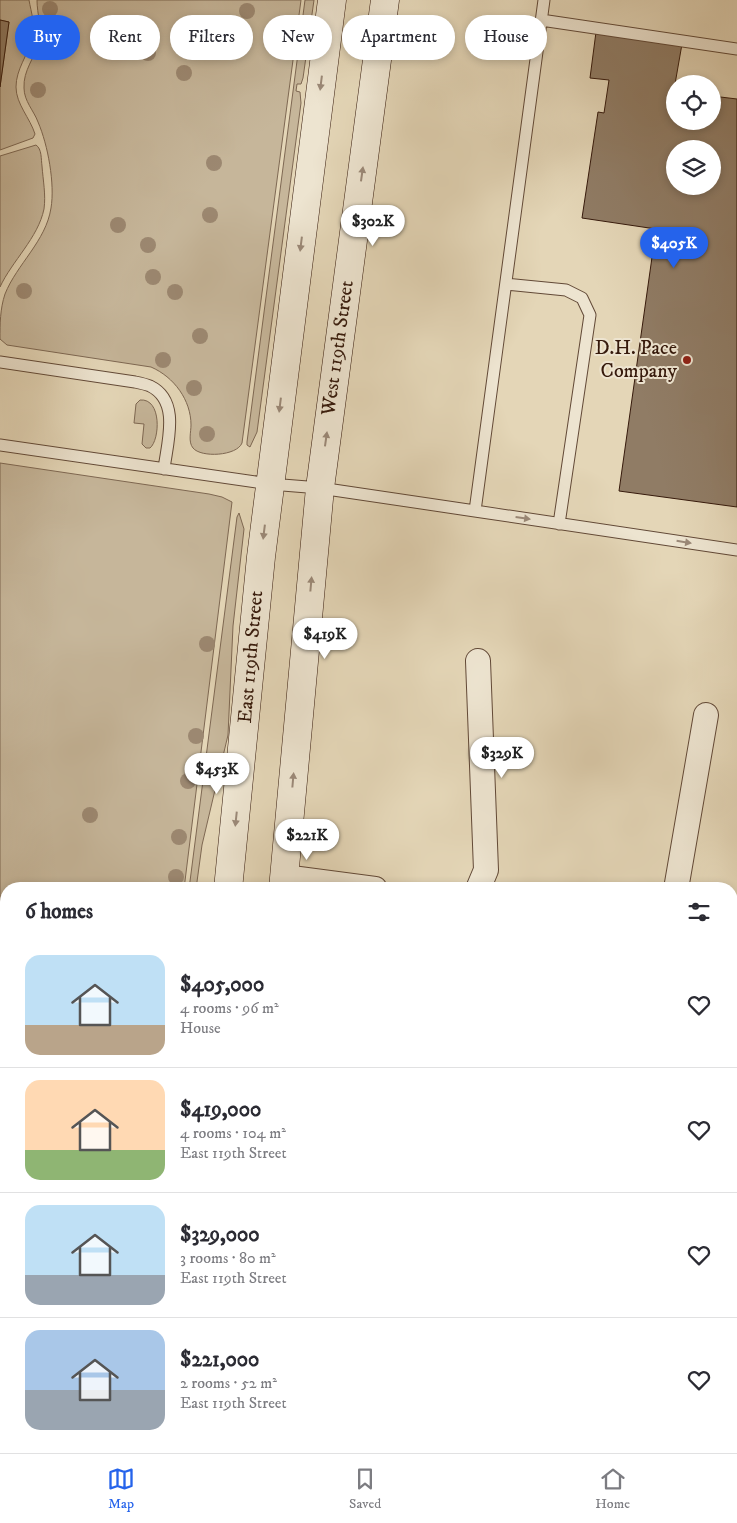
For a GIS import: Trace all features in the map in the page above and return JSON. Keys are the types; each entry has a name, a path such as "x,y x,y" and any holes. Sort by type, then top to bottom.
{"main road":[{"path":"270,484 332,0"},
{"name":"West 119th Street","path":"320,488 385,0"},
{"name":"East 119th Street","path":"229,882 261,556 270,484"},
{"path":"284,882 320,488"}],"street":[{"path":"478,661 486,870 481,882"},
{"path":"677,882 706,714"}],"lane":[{"path":"542,15 544,0"},
{"path":"547,21 737,49"},
{"path":"475,511 536,60"},
{"path":"506,284 566,290 582,298 590,315 559,524"},
{"path":"0,362 135,382 151,387 163,397 168,408 170,421 164,468"},
{"path":"0,445 270,484 320,488 737,550"}],"shaded area":[{"path":"0,0 29,0 32,15 15,15 15,60 23,60 18,74 16,87 18,99 35,134 33,138 0,150 0,87 9,22 0,20"},
{"path":"37,0 301,0 299,15 263,15 263,60 293,60 242,443 233,451 211,454 197,451 191,446 190,416 180,390 167,377 151,367 7,345 0,339 1,311 5,294 43,231 48,220 52,198 48,153 42,131 24,93 25,75 31,60 80,60 80,15 39,15"},
{"path":"305,0 314,0 312,15 303,15"},
{"path":"297,60 306,60 303,78 301,84 297,84 296,91 300,92 301,103 257,432 250,447 247,445"},
{"path":"36,145 41,154 45,193 44,209 31,240 0,287 0,156"},
{"path":"140,400 147,401 152,406 157,420 156,437 150,448 146,448 142,444 144,424 134,423 136,404"},
{"path":"0,463 209,494 232,502 185,882 0,882"},
{"path":"239,513 244,529 233,626 228,735 202,845 197,882 190,882"}],"building":[{"path":"0,20 9,22 0,87"},
{"name":"D.H. Pace Company","path":"596,32 682,44 677,75 666,75 666,130 721,130 721,97 737,99 737,507 619,491 656,229 582,218 598,112 604,113 609,80 590,78"}],"place":[{"name":"D.H. Pace Company","path":"687,360"}]}
